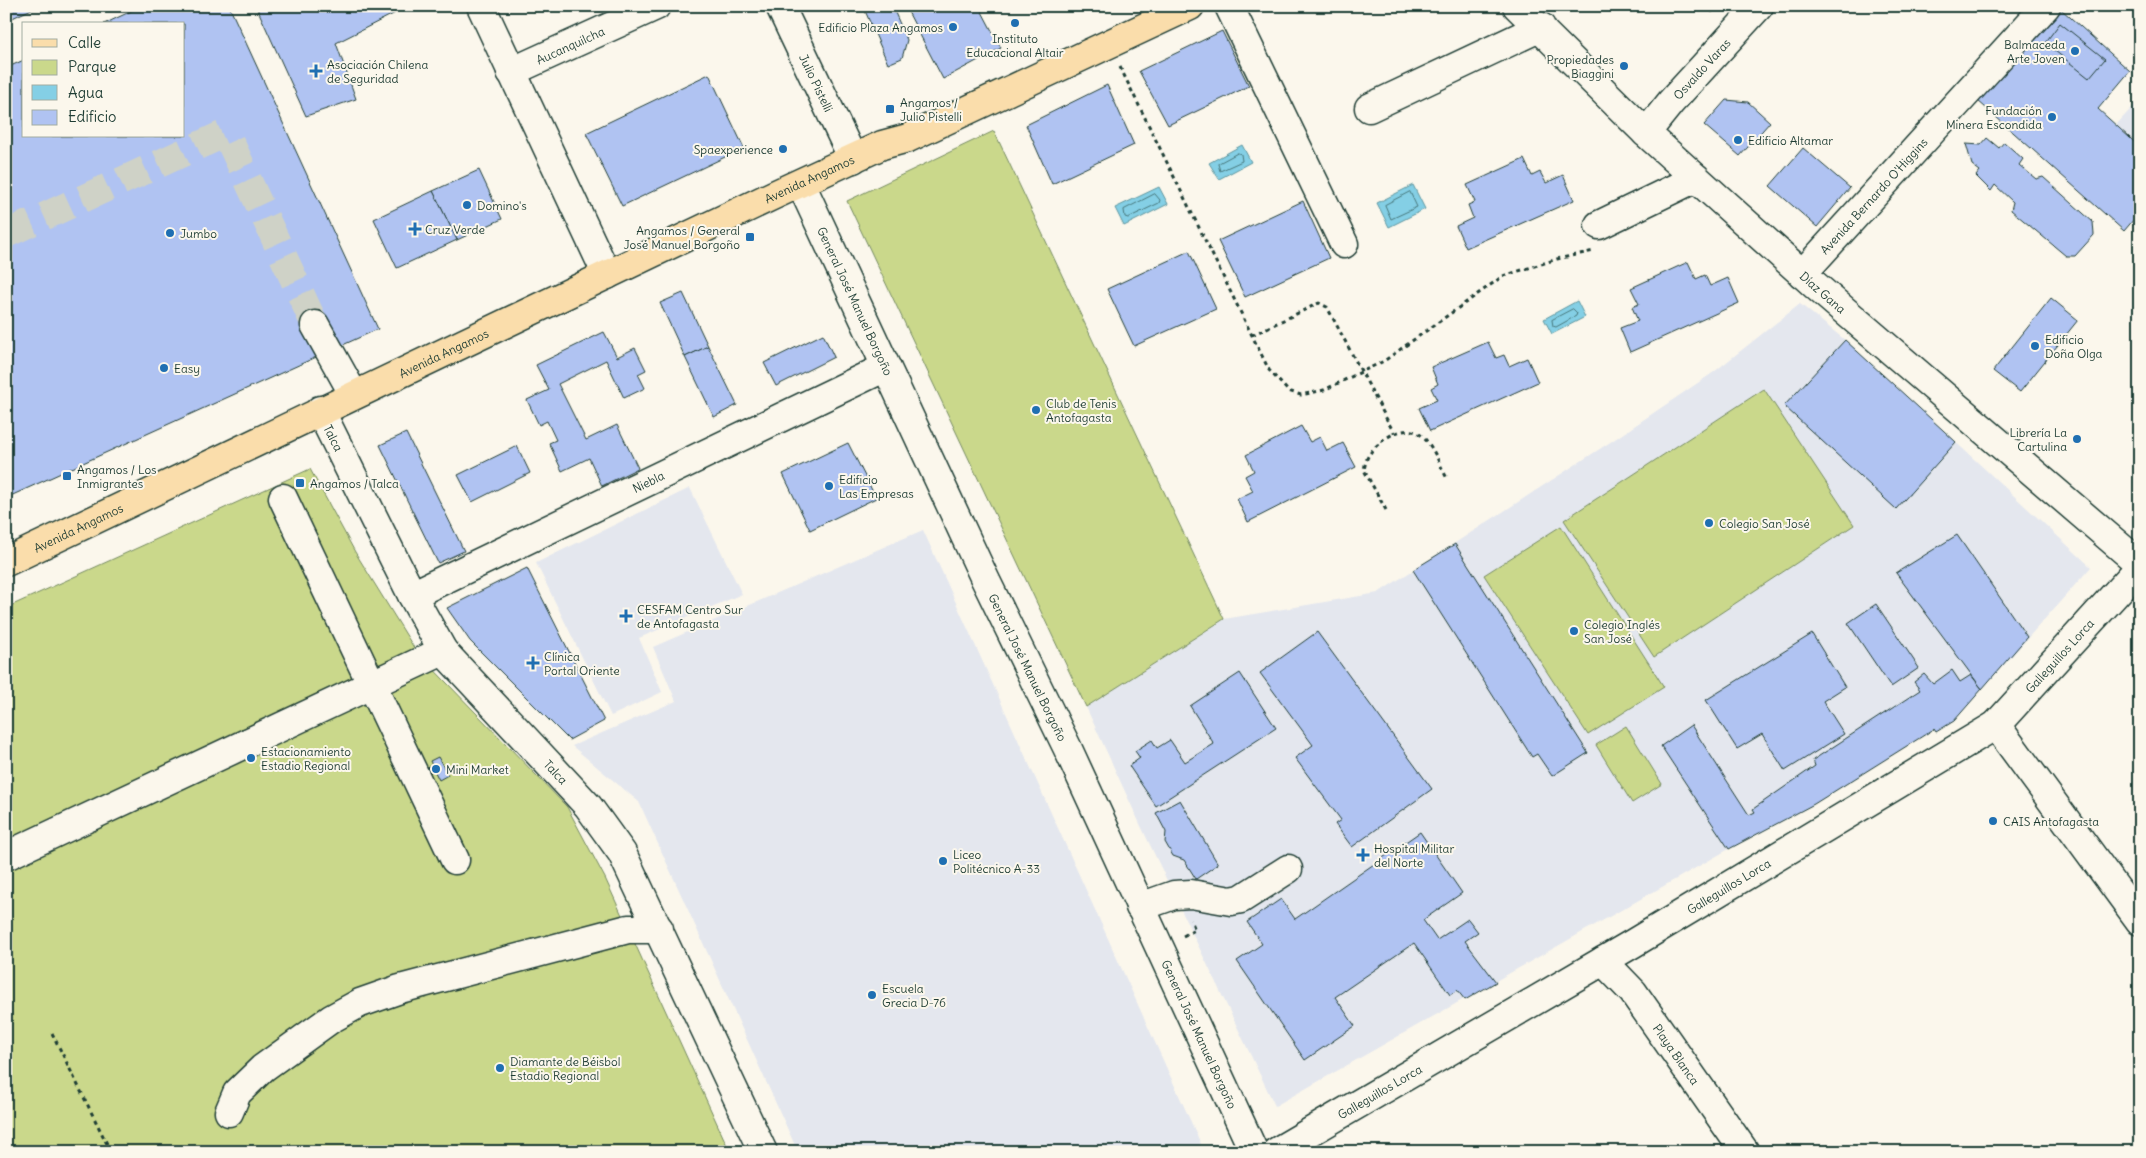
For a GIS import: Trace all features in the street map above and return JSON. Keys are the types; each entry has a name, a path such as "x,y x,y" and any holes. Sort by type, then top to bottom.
{"main road":[{"name":"Avenida Angamos","path":"882,145 899,124 1148,6"},
{"name":"Avenida Angamos","path":"6,562 320,410 852,159 882,145 908,138 1190,6"}],"street":[{"path":"481,6 607,275"},
{"name":"Aucanquilcha","path":"511,72 656,6"},
{"name":"Julio Pistelli","path":"780,6 852,159"},
{"path":"1229,6 1344,244"},
{"path":"1247,6 1268,50"},
{"name":"Díaz Gana","path":"1518,6 1646,132 1802,274 2140,566"},
{"name":"Osvaldo Varas","path":"1646,132 1670,102 1759,6"},
{"name":"Avenida Bernardo O'Higgins","path":"1802,274 2046,6"},
{"path":"1369,108 1540,27"},
{"path":"1599,225 1696,178"},
{"name":"General José Manuel Borgoño","path":"800,184 985,579 1067,747 1157,947 1254,1152"},
{"path":"315,325 354,395"},
{"name":"Niebla","path":"412,595 886,367"},
{"name":"Talca","path":"320,410 412,595 444,651 588,806 622,852 763,1152"},
{"path":"283,498 455,860"},
{"name":"Galleguillos Lorca","path":"1276,1152 1603,961 1996,725 2140,566"},
{"path":"6,856 444,651"},
{"path":"1996,725 2140,921"},
{"path":"1140,907 1174,895 1191,894 1231,901 1241,899 1288,869"},
{"path":"230,1112 237,1093 263,1068 331,1019 360,1003 400,989 628,929 659,929"},
{"name":"Playa Blanca","path":"1603,961 1633,992 1743,1151"}],"path":[{"path":"1252,335 1318,303 1327,306 1394,433"},
{"path":"1386,510 1364,470 1368,455 1394,433 1406,431 1420,434 1428,443 1448,480"},
{"path":"1157,947 1195,930 1188,914"},
{"path":"52,1034 111,1152"}],"shaded area":[{"path":"2140,99 2140,147 2116,125"},
{"path":"1800,304 1845,340 2091,567 1954,721 1936,732 1933,729 1814,804 1729,849 1275,1106 1086,707 1224,619 1378,593 1612,441 1714,372"},
{"name":"CESFAM Centro Sur de Antofagasta","path":"690,488 742,594 639,638 662,692 611,716 536,563"},
{"path":"923,530 1201,1144 1185,1152 798,1152 639,802 572,746 676,701 653,647"}],"green space":[{"name":"Club de Tenis Antofagasta","path":"994,131 1224,619 1086,707 847,201"},
{"name":"Colegio San José","path":"1764,389 1854,525 1654,657 1564,520"},
{"path":"310,469 355,552 416,651 567,807 605,878 730,1152 6,1152 6,608"},
{"name":"Colegio Inglés San José","path":"1561,526 1664,687 1588,735 1484,575"},
{"path":"1626,726 1662,784 1632,803 1596,745"}],"water":[{"path":"1242,145 1251,162 1219,179 1209,163"},
{"path":"1413,185 1425,209 1389,227 1377,203"},
{"path":"1159,187 1168,204 1124,226 1115,208"},
{"path":"1577,301 1585,317 1552,334 1544,319"}],"building":[{"path":"6,6 38,6 6,21"},
{"name":"Jumbo","path":"142,6 229,6 378,329 6,498 6,68 22,61 22,138 185,138 185,22 108,22"},
{"name":"Asociación Chilena de Seguridad","path":"256,6 409,6 336,43 356,99 306,116"},
{"path":"863,6 892,6 907,40 902,58 888,64"},
{"name":"Edificio Plaza Angamos","path":"905,6 979,6 1001,48 943,79"},
{"path":"1705,6 1718,6 1712,13"},
{"name":"Fundación Minera Escondida","path":"2061,9 2130,71 2098,109 2140,147 2140,212 2124,231 1968,92 2018,36 2029,47"},
{"name":"Balmaceda Arte Joven","path":"2060,23 2105,59 2089,78 2045,43"},
{"path":"1222,31 1249,86 1168,125 1139,71"},
{"path":"709,74 744,148 622,206 586,133"},
{"path":"1107,85 1134,145 1052,184 1026,125"},
{"name":"Edificio Altamar","path":"1726,100 1748,102 1770,122 1740,156 1704,125"},
{"path":"1987,138 1999,148 2004,142 2023,159 2019,165 2036,179 2043,177 2093,222 2094,235 2075,256 2066,256 2011,210 2013,202 1995,185 1991,191 1976,176 1980,171 1972,165 1966,144 1981,145"},
{"path":"1803,148 1850,188 1817,227 1770,186"},
{"path":"1524,159 1532,176 1540,172 1546,183 1563,175 1574,200 1466,248 1456,226 1473,218 1468,205 1475,202 1467,185"},
{"name":"Domino's","path":"479,170 502,219 457,240 433,191"},
{"name":"Cruz Verde","path":"433,191 457,240 397,268 374,219"},
{"path":"1303,201 1329,258 1245,297 1218,241"},
{"path":"1189,251 1216,309 1134,346 1107,289"},
{"path":"1688,262 1696,279 1705,275 1710,286 1728,278 1739,303 1630,352 1620,328 1638,321 1632,307 1639,304 1631,288"},
{"path":"683,293 708,346 685,357 660,303"},
{"name":"Edificio Doña Olga","path":"2051,298 2078,320 2020,392 1993,371"},
{"path":"604,332 617,357 635,348 646,370 638,374 645,388 624,398 606,360 558,384 586,440 617,425 638,468 602,486 589,458 562,471 549,443 556,440 547,421 539,425 527,400 549,390 536,365"},
{"path":"823,334 834,357 776,386 764,363"},
{"path":"1845,340 1956,442 1896,509 1784,406"},
{"path":"1488,342 1496,358 1504,355 1509,366 1527,358 1538,382 1430,431 1419,408 1437,400 1431,388 1438,384 1431,367"},
{"path":"708,346 737,405 714,417 685,357"},
{"path":"1301,426 1310,442 1320,437 1327,451 1343,443 1356,467 1248,522 1237,499 1253,491 1245,476 1254,471 1246,455"},
{"path":"406,433 464,551 438,563 380,445"},
{"name":"Edificio Las Empresas","path":"848,443 876,498 810,530 783,474"},
{"path":"517,446 530,473 472,502 458,475"},
{"path":"1957,535 2027,637 1982,689 1896,573"},
{"path":"1455,544 1588,753 1552,776 1537,754 1532,757 1413,570"},
{"name":"Clínica Portal Oriente","path":"527,568 604,721 569,740 470,641 447,608"},
{"path":"1876,604 1919,668 1891,687 1848,623"},
{"path":"1317,632 1432,789 1352,847 1335,824 1341,820 1295,758 1313,745 1260,673"},
{"path":"1812,634 1845,687 1823,701 1844,734 1785,771 1762,734 1737,749 1706,700"},
{"path":"1952,670 1960,682 1971,675 1982,689 1954,721 1936,732 1934,729 1814,804 1729,849 1661,746 1691,725 1749,815 1755,812 1753,809 1815,766 1813,760 1920,690 1914,682 1924,674 1933,684"},
{"path":"1240,673 1276,728 1156,806 1129,766 1140,758 1135,751 1152,740 1157,748 1170,740 1185,762 1214,744 1190,706"},
{"name":"Mini Market","path":"438,757 448,775 439,780 434,770 430,772 427,767 432,765 430,761"},
{"path":"1180,800 1218,864 1196,879 1184,860 1173,856 1165,842 1166,832 1156,813"},
{"path":"1420,832 1462,893 1423,920 1437,940 1468,919 1478,932 1465,941 1496,982 1465,1000 1457,990 1450,995 1414,943 1335,997 1355,1026 1305,1060 1237,961 1262,944 1247,922 1281,899 1295,919"}],"tunnel":[{"path":"6,234 226,133 315,325"}],"place":[{"name":"Instituto Educacional Altair","path":"1015,23"},
{"name":"Edificio Plaza Angamos","path":"953,27"},
{"name":"Balmaceda Arte Joven","path":"2075,51"},
{"name":"Propiedades Biaggini","path":"1624,66"},
{"name":"Asociación Chilena de Seguridad","path":"316,71"},
{"name":"Angamos / Julio Pistelli","path":"890,109"},
{"name":"Fundación Minera Escondida","path":"2052,117"},
{"name":"Edificio Altamar","path":"1738,140"},
{"name":"Spaexperience","path":"783,149"},
{"name":"Domino's","path":"467,205"},
{"name":"Cruz Verde","path":"415,229"},
{"name":"Jumbo","path":"170,233"},
{"name":"Angamos / General José Manuel Borgoño","path":"750,237"},
{"name":"Edificio Doña Olga","path":"2035,346"},
{"name":"Easy","path":"164,368"},
{"name":"Club de Tenis Antofagasta","path":"1036,410"},
{"name":"Librería La Cartulina","path":"2077,439"},
{"name":"Angamos / Los Inmigrantes","path":"67,476"},
{"name":"Angamos / Talca","path":"300,483"},
{"name":"Edificio Las Empresas","path":"829,486"},
{"name":"Colegio San José","path":"1709,523"},
{"name":"CESFAM Centro Sur de Antofagasta","path":"626,616"},
{"name":"Colegio Inglés San José","path":"1574,631"},
{"name":"Clínica Portal Oriente","path":"533,663"},
{"name":"Estacionamiento Estadio Regional","path":"251,758"},
{"name":"Mini Market","path":"436,769"},
{"name":"CAIS Antofagasta","path":"1993,821"},
{"name":"Hospital Militar del Norte","path":"1363,855"},
{"name":"Liceo Politécnico A-33","path":"943,861"},
{"name":"Escuela Grecia D-76","path":"872,995"},
{"name":"Diamante de Béisbol Estadio Regional","path":"500,1068"}]}
